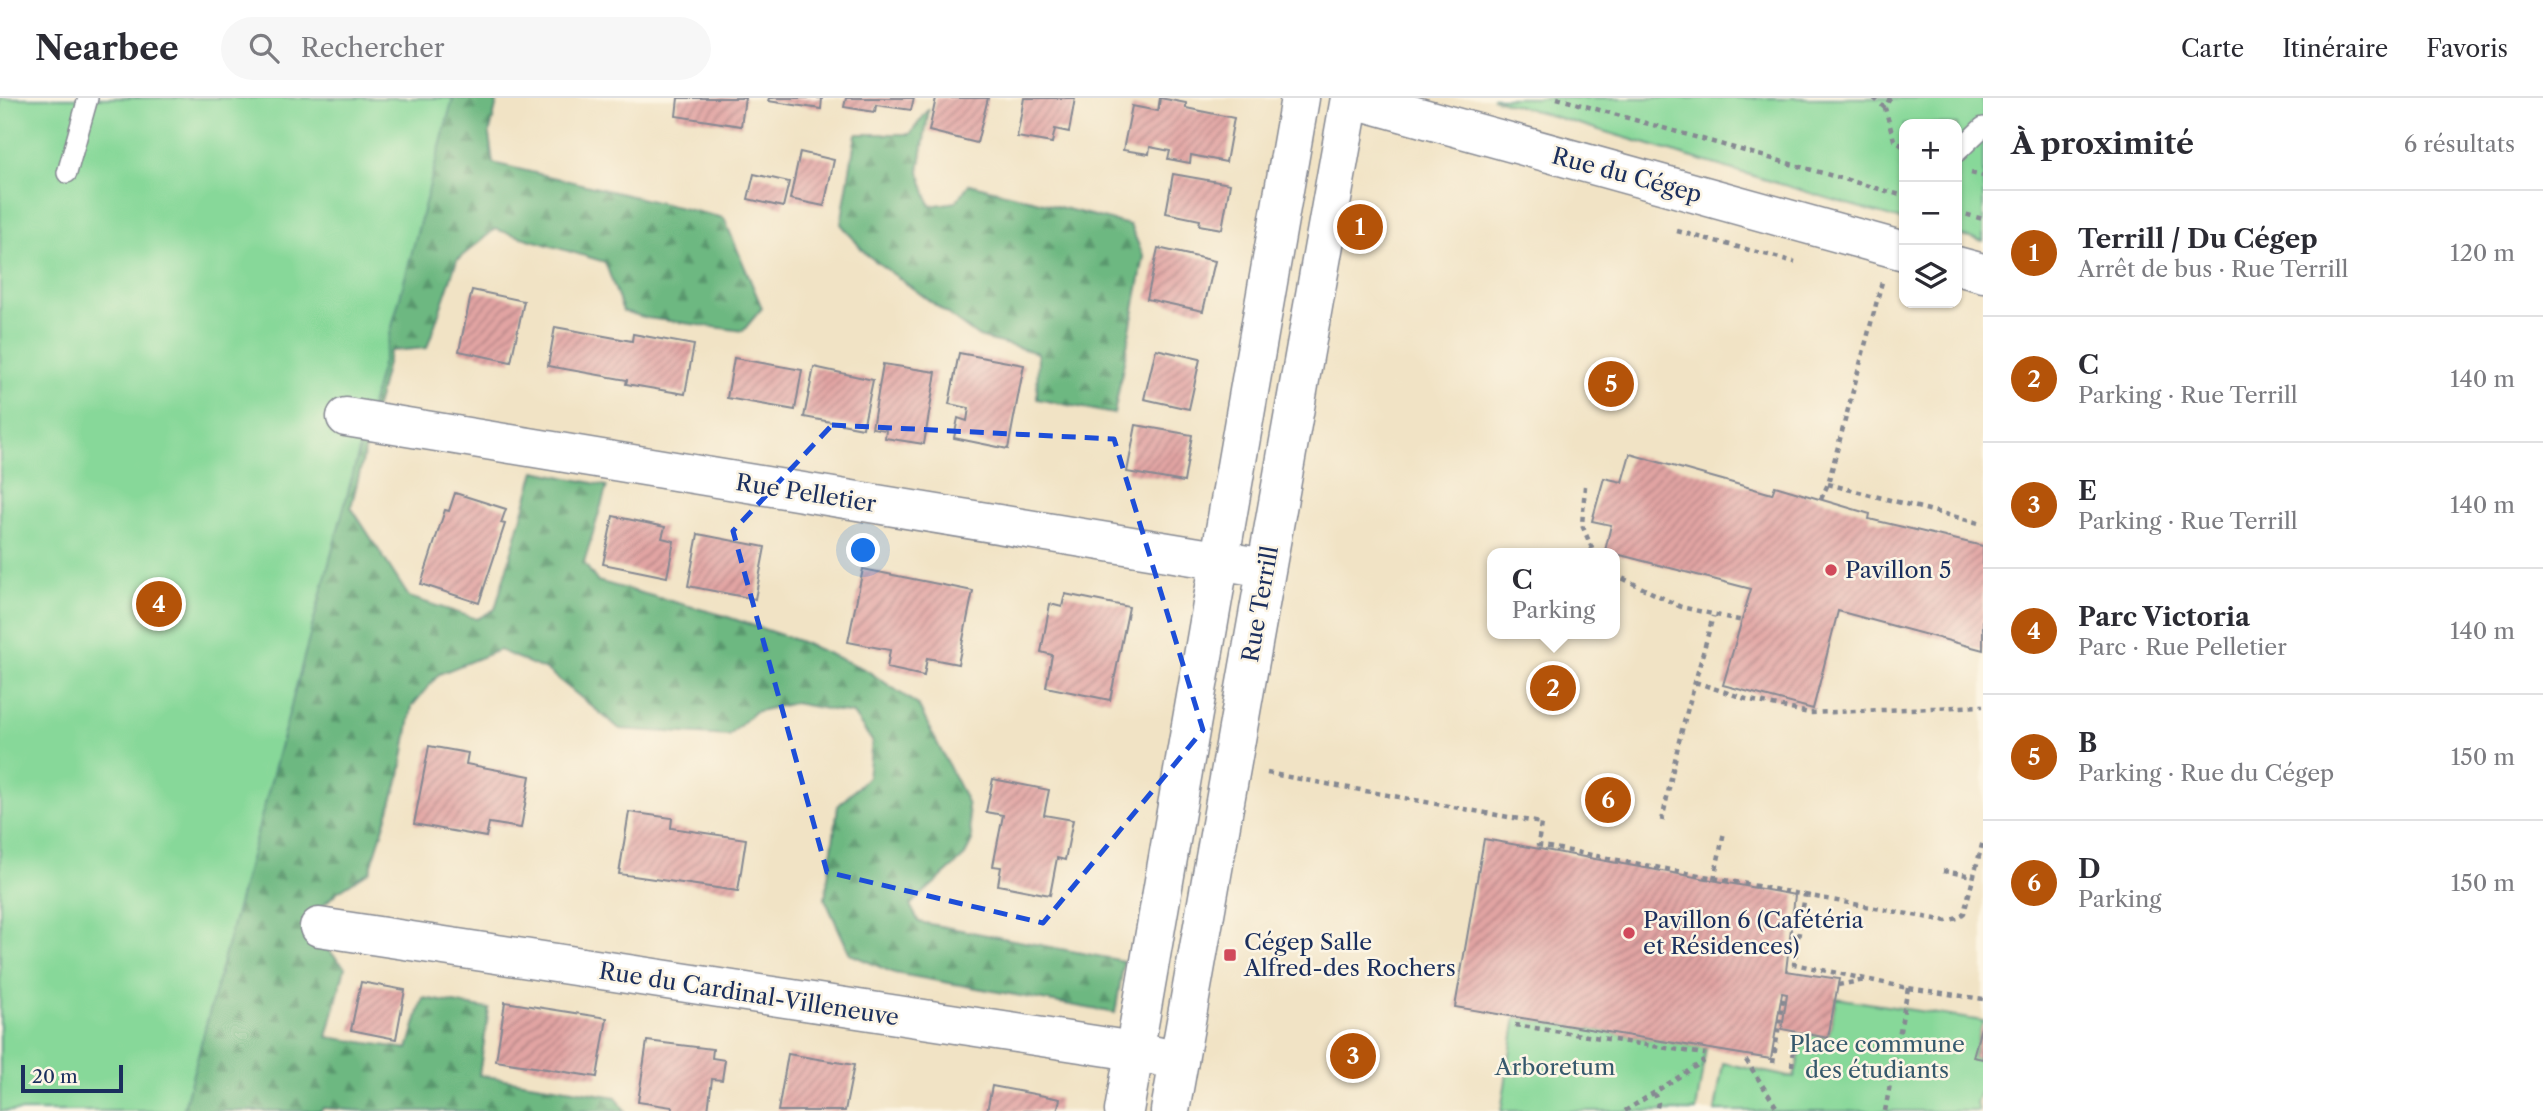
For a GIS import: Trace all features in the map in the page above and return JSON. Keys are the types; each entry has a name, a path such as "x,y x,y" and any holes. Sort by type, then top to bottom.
{"street":[{"name":"Rue Terrill","path":"1124,1111 1300,98"},
{"name":"Rue Terrill","path":"1170,1111 1350,98"},
{"name":"Rue du Cégep","path":"1350,98 1898,249"},
{"path":"1962,267 1983,273"},
{"name":"Rue Pelletier","path":"345,417 1266,568"},
{"name":"Rue du Cardinal-Villeneuve","path":"319,928 1134,1051 1179,1061"}],"lane":[{"path":"67,173 88,98"},
{"path":"1962,147 1983,127"}],"path":[{"path":"1557,98 1899,195"},
{"path":"1874,98 1885,108 1894,140 1899,144"},
{"path":"1885,108 1890,98"},
{"path":"1962,213 1983,219"},
{"path":"1821,499 1828,484 1898,249"},
{"path":"1828,484 1983,524"},
{"path":"1585,486 1582,525 1592,548"},
{"path":"1620,577 1681,607 1743,621"},
{"path":"1662,821 1713,616"},
{"path":"1695,682 1746,699 1809,713 1983,706"},
{"path":"1259,772 1541,823 1538,845 1946,921 1958,918 1964,913 1983,841"},
{"path":"1714,879 1724,832"},
{"path":"1943,871 1973,876"},
{"path":"1805,895 1794,964 1908,988 1983,999"},
{"path":"1838,985 1868,980"},
{"path":"1885,1111 1908,988"},
{"path":"1773,1063 1784,993"},
{"path":"1515,1025 1705,1054"},
{"path":"1792,1066 1796,1032"},
{"path":"1746,1059 1779,1111"},
{"path":"1625,1111 1704,1061"},
{"path":"1654,1093 1658,1103 1656,1111"}],"highlighted area":[{"path":"832,425 1114,439 1203,730 1043,923 827,872 733,531"}],"green space":[{"path":"0,98 453,98 183,1111 0,1111"},
{"path":"435,98 498,98 489,135 493,163 724,218 762,308 743,331 647,318 623,311 605,262 495,229 457,260 427,348 390,351 351,507 409,597 477,619 495,609 535,471 607,486 584,563 597,581 722,615 799,641 866,670 918,705 967,802 972,841 964,857 910,905 919,922 1124,961 1115,1013 894,973 850,954 825,899 838,806 868,777 872,741 853,714 794,703 754,712 729,736 620,729 548,671 499,650 439,674 412,706 400,775 370,871 337,892 313,915 326,948 345,967 327,1037 408,1049 423,998 489,1009 479,1075 616,1097 625,1111 362,1111 323,1108 320,1111 0,1111 0,201"},
{"path":"1492,98 1983,98 1983,241 1962,236 1962,119 1899,119 1899,220"},
{"path":"929,109 919,171 930,206 956,202 969,184 1130,225 1144,257 1114,414 1037,399 1038,353 979,337 866,254 841,224 856,134 910,134"},
{"name":"Place commune des étudiants","path":"1836,998 1983,1021 1973,1057 1983,1059 1983,1083 1976,1104 1979,1111 1715,1111 1723,1063 1794,1078 1805,1033 1828,1037"},
{"name":"Arboretum","path":"1516,1017 1706,1048 1696,1111 1501,1111"}],"building":[{"path":"678,98 745,98 741,126 676,116"},
{"path":"769,98 822,98 821,109 768,101"},
{"path":"846,98 914,98 911,110 876,105 875,112 844,107"},
{"path":"936,98 988,98 977,143 929,131"},
{"path":"1024,98 1075,98 1069,132 1055,129 1052,143 1017,137"},
{"path":"1160,98 1186,103 1186,108 1234,118 1226,162 1191,155 1190,163 1168,159 1170,151 1150,147 1149,154 1123,150 1132,106 1158,111"},
{"path":"800,152 834,160 824,206 790,199"},
{"path":"754,174 789,182 783,207 748,199"},
{"path":"1173,174 1230,184 1222,229 1199,225 1200,220 1166,213"},
{"path":"1158,248 1215,261 1203,311 1147,299"},
{"path":"472,290 524,301 511,362 459,351"},
{"path":"555,327 632,341 633,334 694,345 685,394 626,384 627,380 548,366"},
{"path":"1156,349 1200,359 1189,409 1144,399"},
{"path":"959,353 1024,365 1008,449 954,438 958,418 967,421 969,408 949,404"},
{"path":"734,358 802,370 795,410 727,398"},
{"path":"883,364 936,372 924,444 885,438 886,430 872,428"},
{"path":"814,367 873,380 863,428 804,417"},
{"path":"1136,425 1192,435 1184,482 1127,472"},
{"name":"Pavillon 5","path":"1630,454 1772,494 1775,486 1870,514 1869,519 1983,546 1983,650 1838,611 1813,709 1723,685 1751,589 1620,555 1620,548 1606,548 1611,525 1592,521 1604,478 1622,482"},
{"path":"455,493 506,509 501,523 505,524 479,603 421,584 445,510 449,511"},
{"path":"613,516 665,527 662,538 674,541 667,577 603,564"},
{"path":"698,534 765,547 755,599 688,586"},
{"path":"863,569 973,591 958,664 927,658 924,676 887,668 890,650 848,642"},
{"path":"1065,594 1129,607 1110,700 1046,687 1052,655 1041,652 1050,604 1062,607"},
{"path":"429,746 468,753 466,764 530,776 521,828 489,823 486,837 414,824"},
{"path":"993,779 1049,790 1044,815 1073,820 1065,860 1057,858 1050,895 998,885 1001,867 993,866 1003,815 986,812"},
{"path":"629,812 672,818 671,828 746,839 738,891 619,874"},
{"name":"Pavillon 6 (Cafétéria et Résidences)","path":"1484,839 1795,895 1786,971 1839,979 1828,1038 1782,1029 1787,994 1782,993 1771,1059 1455,1007"},
{"path":"361,982 405,990 396,1039 351,1030"},
{"path":"505,1002 607,1018 597,1077 496,1061"},
{"path":"1983,1025 1983,1059 1973,1057"},
{"path":"647,1041 713,1049 712,1058 725,1060 722,1080 712,1079 708,1111 672,1111 672,1107 638,1102"},
{"path":"788,1054 854,1065 845,1111 778,1111"},
{"path":"992,1086 1060,1099 1057,1111 987,1111"}],"place":[{"name":"Terrill / Du Cégep","path":"1360,227"},
{"name":"B","path":"1611,384"},
{"name":"Pavillon 5","path":"1831,570"},
{"name":"Parc Victoria","path":"159,604"},
{"name":"C","path":"1553,688"},
{"name":"D","path":"1608,800"},
{"name":"Pavillon 6 (Cafétéria et Résidences)","path":"1629,933"},
{"name":"Cégep Salle Alfred-des Rochers","path":"1230,955"},
{"name":"E","path":"1353,1056"}]}
